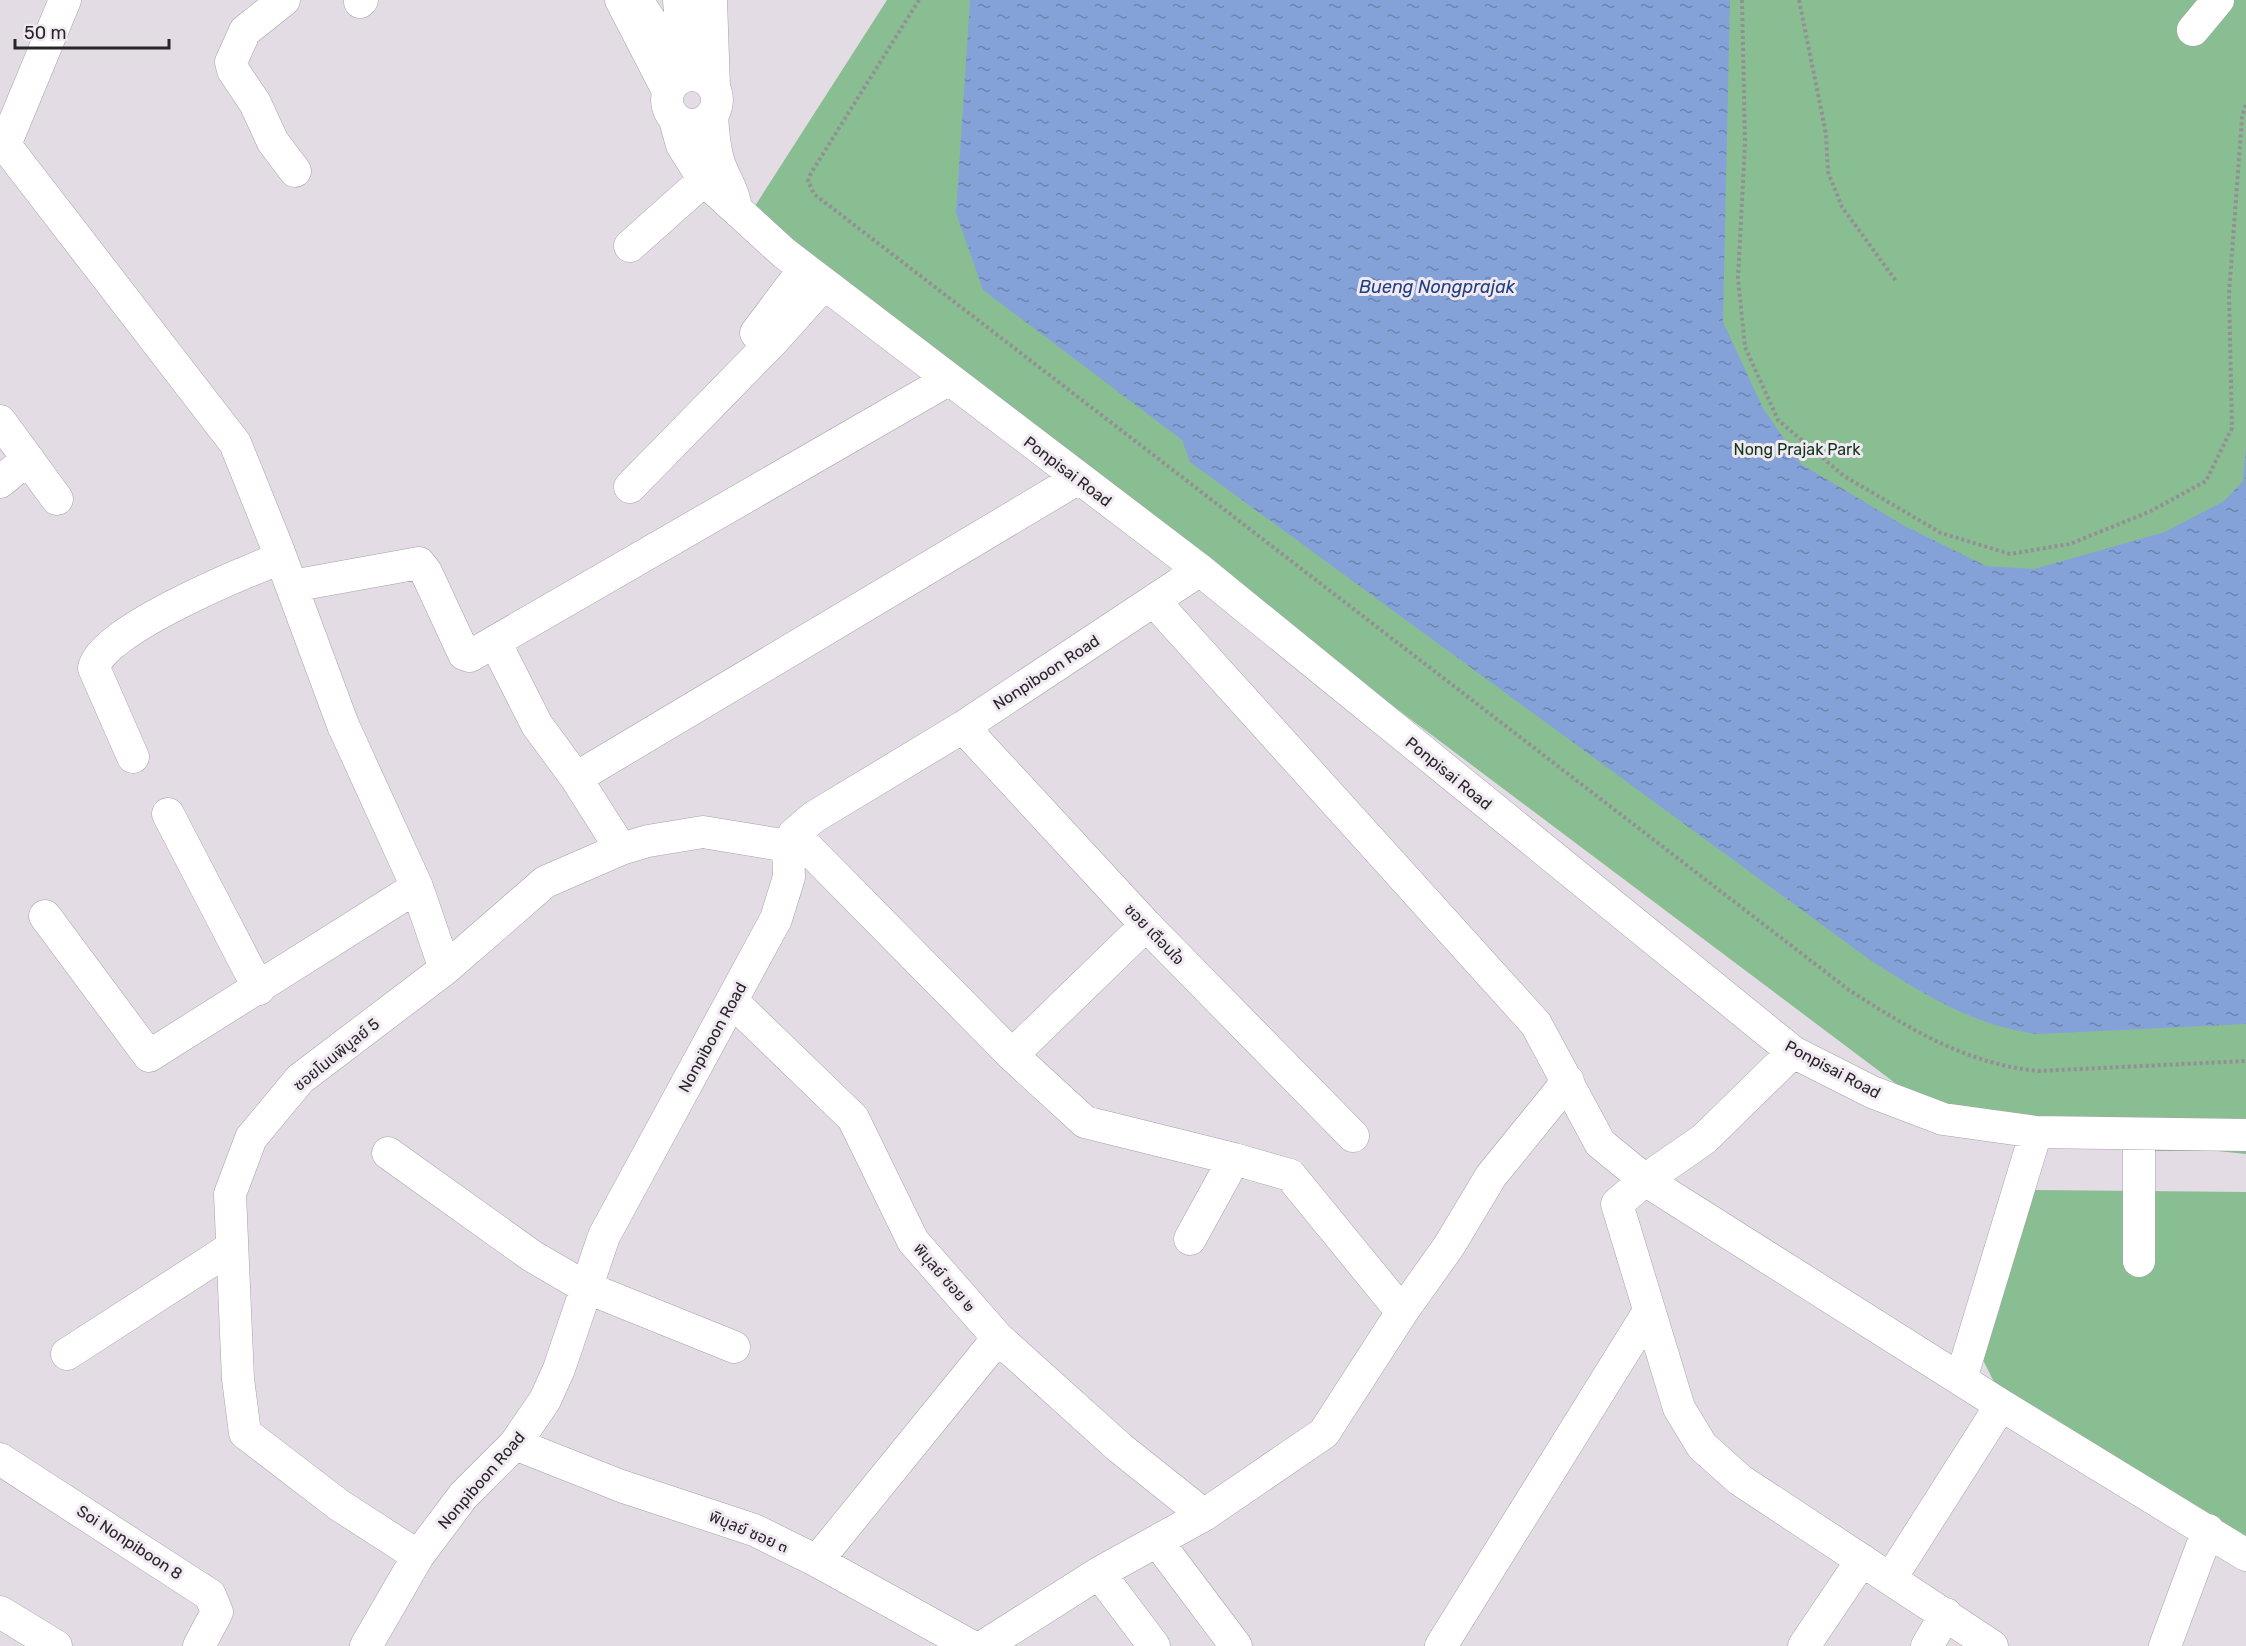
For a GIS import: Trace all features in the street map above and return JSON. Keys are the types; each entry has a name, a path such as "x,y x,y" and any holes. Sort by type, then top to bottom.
{"street":[{"path":"65,0 3,147 236,443 287,572 343,725 417,887 445,969"},
{"path":"284,0 245,31 231,63 233,70 255,103 273,142 295,171"},
{"path":"711,0 714,144 720,165 733,190 735,207"},
{"path":"2198,0 2193,30 2217,0"},
{"path":"676,95 697,75 707,79 713,101 704,123 694,126 676,95 632,4 679,5"},
{"name":"Ponpisai Road","path":"679,5 676,95 682,145 704,180 718,196 735,207 814,276 948,380 1200,570 1793,1052 1872,1092 1943,1119 2036,1132 2246,1135"},
{"path":"630,246 704,180"},
{"path":"749,342 814,276"},
{"path":"630,487 772,342 814,276"},
{"path":"132,757 94,668 101,655 143,622 209,586 287,572 415,561 422,564 464,654 470,656 948,380"},
{"path":"0,421 57,499"},
{"path":"0,482 28,459"},
{"path":"576,778 1077,479"},
{"name":"Nonpiboon Road","path":"366,1646 418,1556 464,1496 515,1444 545,1400 559,1369 604,1236 776,919 789,877 791,840 814,817 963,727 1200,570"},
{"path":"1154,601 1536,1024 1600,1143 1645,1180 2001,1405 2246,1555"},
{"path":"495,642 537,725 576,778 621,849"},
{"name":"ซอย เตือนใจ","path":"963,727 1146,925 1353,1136"},
{"path":"168,814 259,989"},
{"name":"ซอยโนนพิบูลย์ 5","path":"418,1556 339,1505 245,1433 238,1378 230,1194 251,1138 300,1079 445,969 546,882 621,849 648,841 704,832 791,840"},
{"path":"791,840 1012,1055 1085,1122 1290,1175 1402,1312"},
{"path":"45,916 149,1056 259,989 417,887"},
{"path":"1012,1055 1146,925"},
{"name":"พิบุลย์ ซอย ๒","path":"732,1001 853,1118 912,1240 998,1338 1120,1448 1204,1515"},
{"path":"1793,1052 1704,1139 1645,1180 1617,1204 1648,1313 1679,1408 1702,1446 1740,1480 1992,1646"},
{"path":"984,1646 1099,1573 1204,1515 1324,1433 1402,1312 1449,1246 1491,1176 1568,1081"},
{"path":"1961,1379 2036,1132"},
{"path":"2139,1134 2139,1261"},
{"path":"388,1153 522,1250 585,1287 734,1347"},
{"path":"1190,1239 1234,1159"},
{"path":"67,1354 231,1248"},
{"path":"1441,1646 1648,1313"},
{"path":"817,1561 998,1338"},
{"path":"1891,1578 2001,1405"},
{"name":"พิบุลย์ ซอย ๓","path":"515,1444 621,1486 754,1530 817,1561 972,1646"},
{"name":"Soi Nonpiboon 8","path":"0,1459 210,1595 217,1612 199,1646"},
{"path":"2165,1646 2208,1530"},
{"path":"1157,1541 1236,1646"},
{"path":"1804,1646 1862,1560"},
{"path":"1099,1573 1154,1646"},
{"path":"0,1612 56,1646"},
{"path":"1927,1646 1946,1614"}],"path":[{"path":"919,0 811,173 808,181 814,194 1849,990 1912,1031 1950,1049 2008,1068 2038,1071 2246,1061"},
{"path":"1742,0 1745,143 1738,278 1745,347 1778,420 1844,476 1941,533 2010,554 2070,544 2151,511 2206,481 2232,428 2229,294 2242,117 2246,105"},
{"path":"1799,0 1826,134 1828,172 1842,207 1896,280"}],"green space":[{"name":"Bueng Nongprajak","path":"887,0 2246,0 2246,1154 2036,1132 1943,1119 746,220"},
{"path":"2035,1190 2246,1192 2246,1536 1994,1382 1982,1358"}],"water":[{"name":"Bueng Nongprajak","path":"970,0 1730,0 1723,322 1763,408 1801,464 1903,525 1986,566 2034,569 2165,532 2224,501 2243,481 2246,447 2246,1024 2039,1034 1993,1024 1930,997 1870,960 1190,462 1182,440 983,290 956,213"}],"park label":[{"name":"Nong Prajak Park","path":"1797,449"}]}
